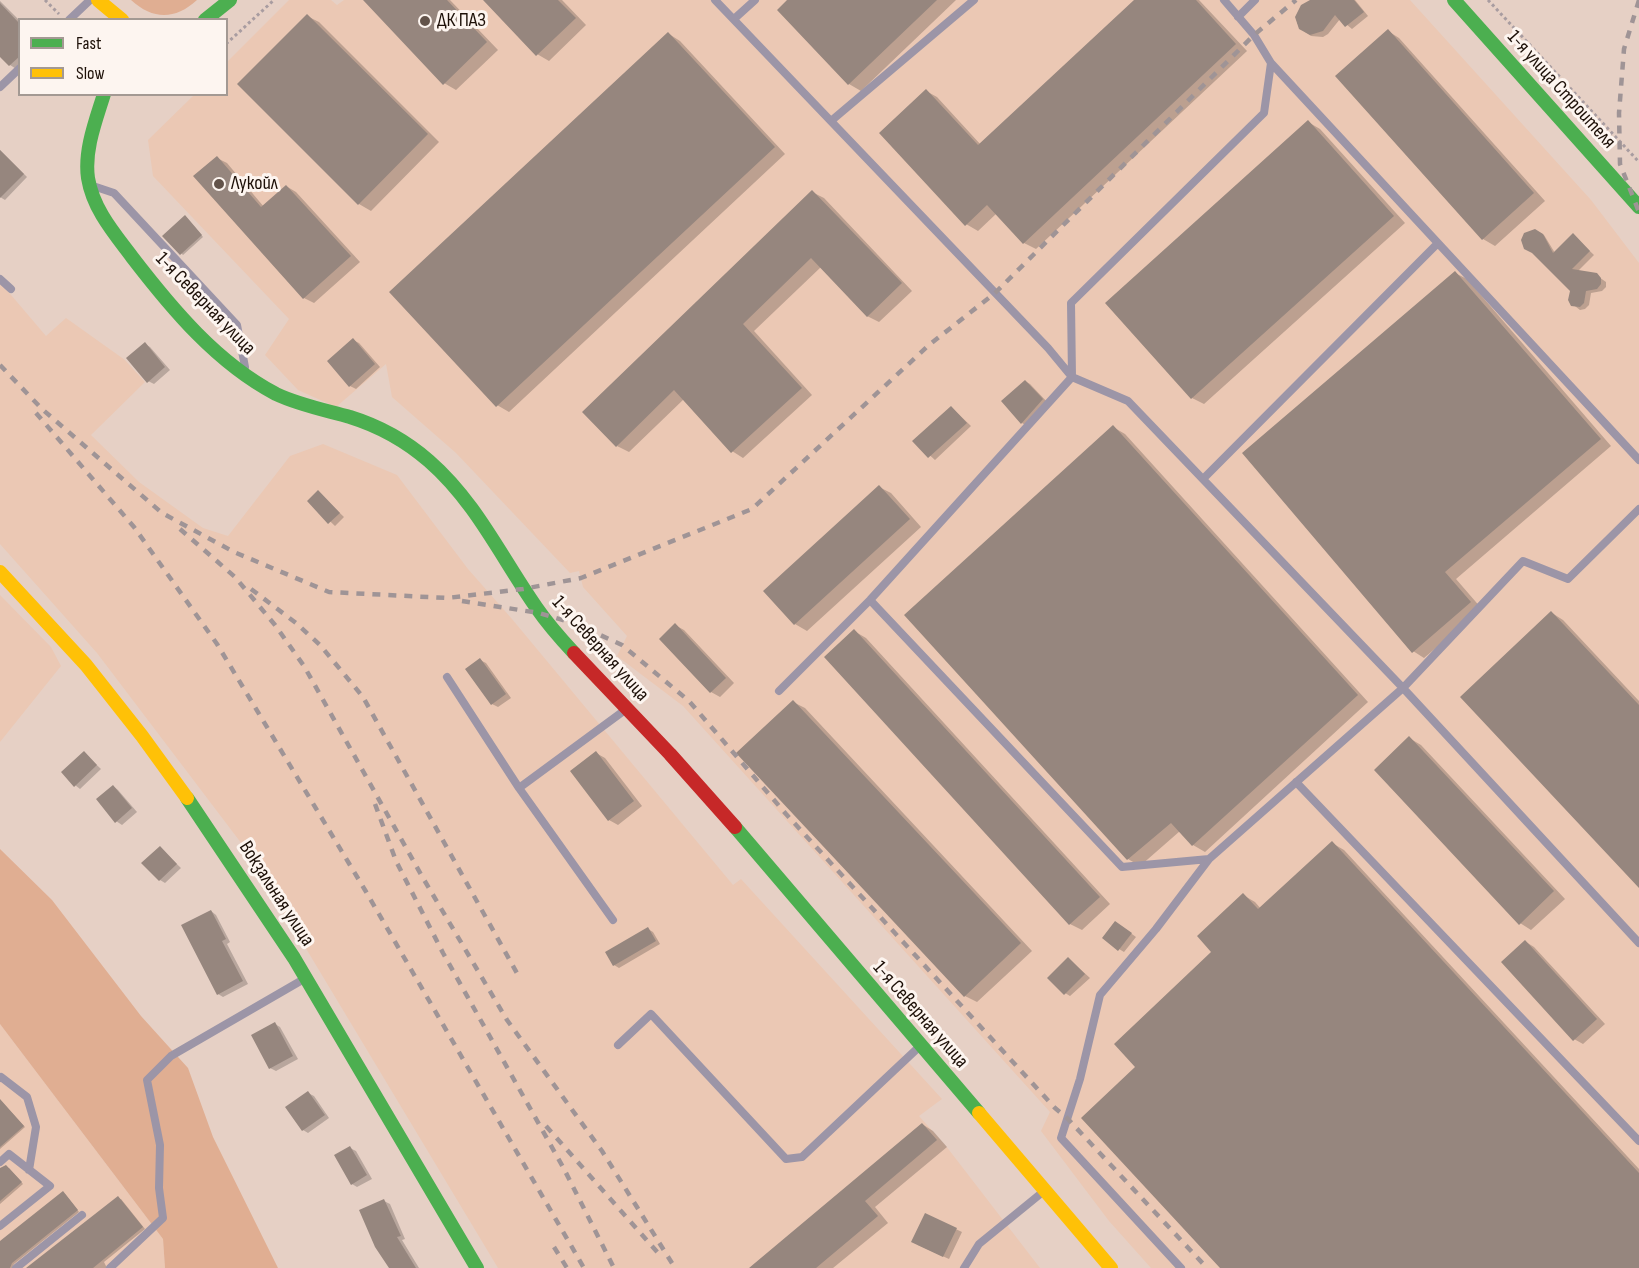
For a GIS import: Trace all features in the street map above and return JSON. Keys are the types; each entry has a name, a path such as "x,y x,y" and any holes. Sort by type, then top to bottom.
{"street":[{"path":"98,0 118,17"},
{"path":"208,18 230,0"},
{"name":"1-я улица Строителя","path":"1454,0 1639,207"},
{"name":"1-я Северная улица","path":"103,96 87,160 87,184 105,221 168,300 223,358 247,376 297,402 364,422 388,433 416,451 436,469 472,508 489,531 539,613 587,668 627,707 708,796 920,1046 1046,1188 1112,1268"},
{"name":"Вокзальная улица","path":"0,572 85,664 144,739 232,861 307,977 477,1268"}],"lane":[{"path":"71,18 90,0"},
{"path":"715,0 1048,348 1072,378 1128,401 1403,688 1639,943"},
{"path":"734,19 755,0"},
{"path":"831,121 974,0"},
{"path":"1224,0 1254,35 1271,63 1639,460"},
{"path":"1238,17 1255,0"},
{"path":"779,691 870,600 1072,378 1071,303 1264,112 1271,63"},
{"path":"0,85 18,70"},
{"path":"87,184 114,193 237,325 247,376"},
{"path":"1203,479 1438,243"},
{"path":"0,279 10,289"},
{"path":"1181,1268 1061,1138 1080,1079 1100,995 1156,929 1209,859 1403,688 1523,561 1568,579 1639,509"},
{"path":"870,600 1122,867 1209,859"},
{"path":"447,677 519,788 613,920"},
{"path":"519,788 627,707"},
{"path":"1296,782 1639,1141"},
{"path":"110,1268 163,1218 159,1188 160,1145 147,1080 171,1056 307,977"},
{"path":"618,1045 651,1014 786,1159 802,1158 920,1046"},
{"path":"0,1076 27,1097 36,1127 29,1170"},
{"path":"0,1162 9,1154 50,1186 0,1226"},
{"path":"964,1268 979,1244 1046,1188"},
{"path":"16,1268 82,1215"}],"path":[{"path":"45,0 62,18"},
{"path":"228,42 274,0"},
{"path":"1488,0 1639,162"}],"shaded area":[{"path":"131,0 197,0 189,7 164,15 139,7"},
{"path":"289,0 331,0 337,5 344,0 1410,0 1591,200 1639,263 1639,1268 1151,1268 1109,1221 1041,1131 1050,1112 683,706 617,656 627,636 583,587 579,571 570,573 456,453 392,397 386,364 336,407 298,390 265,355 289,319 153,176 148,140 193,96 228,96 228,61"},
{"path":"0,282 46,336 66,318 125,360 145,382 91,435 139,482 203,528 228,536 290,456 323,444 397,475 468,569 733,885 741,879 942,1099 919,1116 946,1146 1040,1268 498,1268 248,852 97,653 0,544"},
{"path":"0,595 51,647 61,666 0,742"},
{"path":"0,849 52,900 141,1016 188,1068 213,1137 278,1268 165,1268 163,1239 0,1024"},
{"path":"0,1024 163,1239 165,1268 0,1268"}],"building":[{"name":"ДК ПАЗ","path":"363,0 447,0 487,42 443,85"},
{"path":"483,0 558,0 576,18 536,56"},
{"path":"787,0 937,0 848,85 777,10"},
{"path":"1134,0 1196,0 1236,44 1023,244 987,205 965,226 879,133 926,89 978,145"},
{"path":"1310,0 1354,0 1364,12 1345,27 1335,15 1323,31 1310,35 1299,29 1295,17 1301,5"},
{"path":"0,3 18,22 18,58 9,66 0,57"},
{"path":"307,14 428,134 358,205 237,84"},
{"path":"1388,29 1534,193 1482,240 1335,76"},
{"path":"668,32 775,147 496,407 389,292"},
{"path":"1308,120 1394,216 1191,399 1105,303"},
{"path":"0,150 24,174 0,198"},
{"path":"217,156 261,207 286,185 351,256 303,299 193,176"},
{"path":"812,190 902,283 867,317 811,258 743,324 802,388 731,453 674,390 616,447 582,412"},
{"path":"185,215 202,235 180,255 162,236"},
{"path":"1535,229 1543,234 1553,253 1573,233 1590,251 1572,269 1597,273 1601,278 1601,284 1597,289 1586,291 1584,303 1580,307 1571,306 1568,300 1570,291 1532,253 1524,249 1521,240 1524,233"},
{"path":"1455,271 1601,439 1445,572 1471,602 1412,653 1242,453"},
{"path":"353,338 375,364 349,387 327,361"},
{"path":"145,342 165,367 147,383 126,358"},
{"path":"1025,380 1043,399 1021,424 1001,401"},
{"path":"951,406 967,423 928,458 912,441"},
{"path":"1113,425 1358,695 1192,846 1171,823 1127,860 904,615"},
{"path":"879,485 910,519 794,625 763,591"},
{"path":"318,490 340,513 328,524 307,501"},
{"path":"1551,611 1639,705 1639,888 1460,697"},
{"path":"675,623 726,678 710,693 659,639"},
{"path":"854,629 1100,897 1069,925 824,657"},
{"path":"480,658 506,694 491,705 465,669"},
{"path":"793,700 1021,943 964,997 736,753"},
{"path":"1409,736 1554,891 1519,925 1374,770"},
{"path":"84,751 97,765 74,787 61,772"},
{"path":"596,751 634,801 608,821 570,771"},
{"path":"113,785 132,808 115,823 96,799"},
{"path":"1332,841 1639,1173 1639,1268 1220,1268 1081,1118 1135,1067 1114,1044 1211,952 1197,936 1243,893 1258,909"},
{"path":"160,846 177,864 159,881 141,863"},
{"path":"211,910 226,939 222,941 243,981 217,995 181,925"},
{"path":"1115,921 1132,933 1118,951 1102,938"},
{"path":"648,927 656,941 613,966 605,952"},
{"path":"1525,940 1597,1019 1573,1041 1501,962"},
{"path":"1068,957 1085,974 1064,995 1047,978"},
{"path":"275,1022 293,1056 269,1069 251,1035"},
{"path":"308,1091 325,1115 302,1131 285,1107"},
{"path":"0,1099 24,1126 0,1147"},
{"path":"922,1123 937,1140 865,1201 878,1216 816,1268 749,1268"},
{"path":"350,1146 367,1175 351,1185 334,1155"},
{"path":"6,1165 22,1182 0,1201 0,1168"},
{"path":"63,1191 78,1210 12,1263 10,1268 0,1268 0,1241"},
{"path":"118,1196 143,1227 93,1268 26,1268"},
{"path":"384,1199 401,1236 397,1237 416,1268 389,1268 375,1247 359,1210"},
{"path":"925,1213 957,1228 943,1257 911,1242"}],"railway":[{"path":"0,365 42,409 162,513 234,552 329,592 447,598 523,589 581,578 752,509 929,345 995,293 1254,35 1296,0"},
{"path":"1639,0 1624,49 1619,113 1620,164 1639,212"},
{"path":"36,413 134,527 217,644 365,890 584,1268"},
{"path":"180,529 235,577 275,625 304,666 423,878 507,1020 602,1151 675,1268"},
{"path":"251,589 296,623 320,645 363,697 518,975"},
{"path":"462,601 539,613 576,624 622,645 689,701 786,814 1055,1108 1067,1118 1207,1268"},
{"path":"375,804 396,861 443,953 563,1167 614,1268"},
{"path":"546,1126 659,1254"},
{"path":"554,1247 567,1268"}],"traffic: fast":[{"path":"208,18 230,0"},
{"path":"1454,0 1639,207"},
{"path":"103,96 89,146 87,167 94,200 111,230 163,296 215,351 255,381 276,394 294,401 371,425 402,441 429,461 461,494 536,607 574,653"},
{"path":"187,798 294,958 477,1268"},
{"path":"735,827 979,1113"}],"traffic: slow":[{"path":"98,0 120,18"},
{"path":"0,572 86,665 187,798"},
{"path":"979,1113 1111,1268"}],"traffic: jam":[{"path":"574,653 670,754 735,827"}],"place":[{"name":"ДК ПАЗ","path":"425,21"},
{"name":"Лукойл","path":"219,184"}]}
